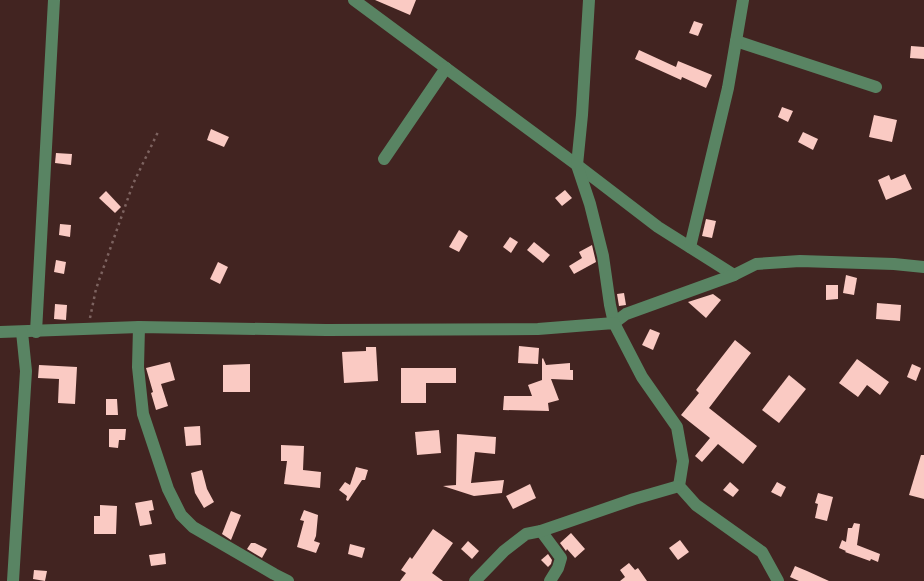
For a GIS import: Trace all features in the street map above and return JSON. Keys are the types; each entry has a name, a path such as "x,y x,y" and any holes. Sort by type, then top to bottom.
{"street":[{"path":"36,332 54,0"},
{"path":"589,0 577,165 590,204 603,256 614,323 642,377 677,427 683,461 679,486"},
{"path":"690,247 728,88 744,0"},
{"path":"361,2 658,227 734,274"},
{"path":"736,41 876,86"},
{"path":"384,159 446,68"},
{"path":"0,332 139,327 326,330 538,328 614,323 626,314 756,264 800,262 894,264 924,267"},
{"path":"139,327 138,367 144,414 168,489 181,515 193,527 288,581"},
{"path":"13,581 26,371 22,332"},
{"path":"475,581 504,551 526,534 679,486"},
{"path":"679,486 696,505 762,552 778,581"},
{"path":"540,531 561,558 558,568 550,581"}],"path":[{"path":"87,330 96,289 133,184 158,132"}],"building":[{"path":"375,0 416,0 410,15"},
{"path":"694,21 703,24 698,36 689,33"},
{"path":"911,46 924,47 924,59 910,58"},
{"path":"639,50 676,67 678,61 712,75 706,88 682,77 681,80 635,59"},
{"path":"782,107 793,111 788,122 778,117"},
{"path":"874,115 897,120 892,142 869,137"},
{"path":"211,129 229,137 224,147 207,140"},
{"path":"803,132 818,139 813,150 798,142"},
{"path":"56,153 72,154 71,165 55,163"},
{"path":"905,174 912,189 886,200 878,180 889,175 891,180"},
{"path":"565,190 572,198 562,206 555,198"},
{"path":"106,191 121,207 115,213 99,198"},
{"path":"706,219 716,221 712,238 702,236"},
{"path":"60,224 71,225 70,237 59,235"},
{"path":"459,230 468,236 459,252 449,247"},
{"path":"510,237 518,242 511,253 503,247"},
{"path":"534,242 550,255 543,263 527,250"},
{"path":"592,245 596,262 574,274 569,266 582,258 579,252"},
{"path":"56,260 66,262 64,274 54,272"},
{"path":"218,262 228,267 220,284 210,279"},
{"path":"846,275 857,278 854,295 843,293"},
{"path":"826,285 838,285 838,299 826,300"},
{"path":"624,293 626,305 619,306 617,294"},
{"path":"713,294 721,300 706,318 688,302"},
{"path":"877,303 901,305 900,321 876,319"},
{"path":"55,304 67,305 66,320 54,319"},
{"path":"650,329 660,333 653,350 642,345"},
{"path":"735,340 751,353 709,408 757,446 743,464 718,444 702,462 695,456 710,438 681,415 699,393 696,390"},
{"path":"519,346 539,348 538,364 518,363"},
{"path":"366,347 376,347 378,381 344,383 342,352 366,351"},
{"path":"543,358 546,365 570,363 570,370 573,370 573,380 551,379 559,400 548,403 549,411 503,410 504,396 532,396 528,385 542,380"},
{"path":"857,359 889,382 880,395 867,385 858,397 839,383"},
{"path":"170,362 175,380 161,384 168,406 156,410 146,368"},
{"path":"250,364 250,392 223,392 223,365"},
{"path":"912,364 921,368 916,381 907,377"},
{"path":"39,365 77,367 75,404 58,403 59,379 38,378"},
{"path":"401,368 456,368 456,383 426,383 426,403 401,403"},
{"path":"789,375 806,389 779,423 762,410"},
{"path":"106,399 117,399 118,415 106,415"},
{"path":"200,426 201,445 186,446 184,427"},
{"path":"109,429 126,429 125,440 119,440 118,448 109,447"},
{"path":"439,430 441,453 417,455 415,432"},
{"path":"457,434 496,437 495,454 475,452 471,483 504,480 502,493 474,496 443,486 456,485"},
{"path":"281,445 304,446 303,470 321,472 320,488 284,484 287,461 281,461"},
{"path":"921,455 924,455 924,499 909,495"},
{"path":"356,467 368,470 365,480 362,480 348,501 346,500 347,496 339,490 345,482 350,485"},
{"path":"202,470 207,489 214,502 204,508 195,493 191,473"},
{"path":"730,482 739,490 733,497 723,490"},
{"path":"777,482 786,487 781,497 771,492"},
{"path":"530,484 536,498 513,509 506,496"},
{"path":"818,493 833,497 827,521 815,518 818,504 815,503"},
{"path":"152,500 154,510 149,511 152,524 140,526 135,503"},
{"path":"100,505 117,506 116,534 94,534 94,516 100,516"},
{"path":"304,510 318,515 314,541 320,543 316,553 297,547 304,521 300,520"},
{"path":"231,511 241,515 231,540 222,534"},
{"path":"854,523 860,524 857,545 880,554 878,562 871,559 870,561 839,548 842,540 846,542 848,528 852,528"},
{"path":"433,529 453,543 432,573 443,581 400,581 406,573 401,570 410,557 412,559"},
{"path":"571,533 585,549 575,558 560,543"},
{"path":"680,540 689,552 678,560 669,548"},
{"path":"468,541 479,551 472,559 461,549"},
{"path":"251,543 267,549 262,558 247,549"},
{"path":"350,544 365,548 362,558 348,554"},
{"path":"165,553 166,564 151,566 149,555"},
{"path":"548,554 552,560 548,567 541,560"},
{"path":"629,563 635,570 638,568 647,581 620,581 625,577 620,570"},
{"path":"795,566 829,581 799,581 790,577"},
{"path":"34,570 47,571 45,581 33,579"}]}
